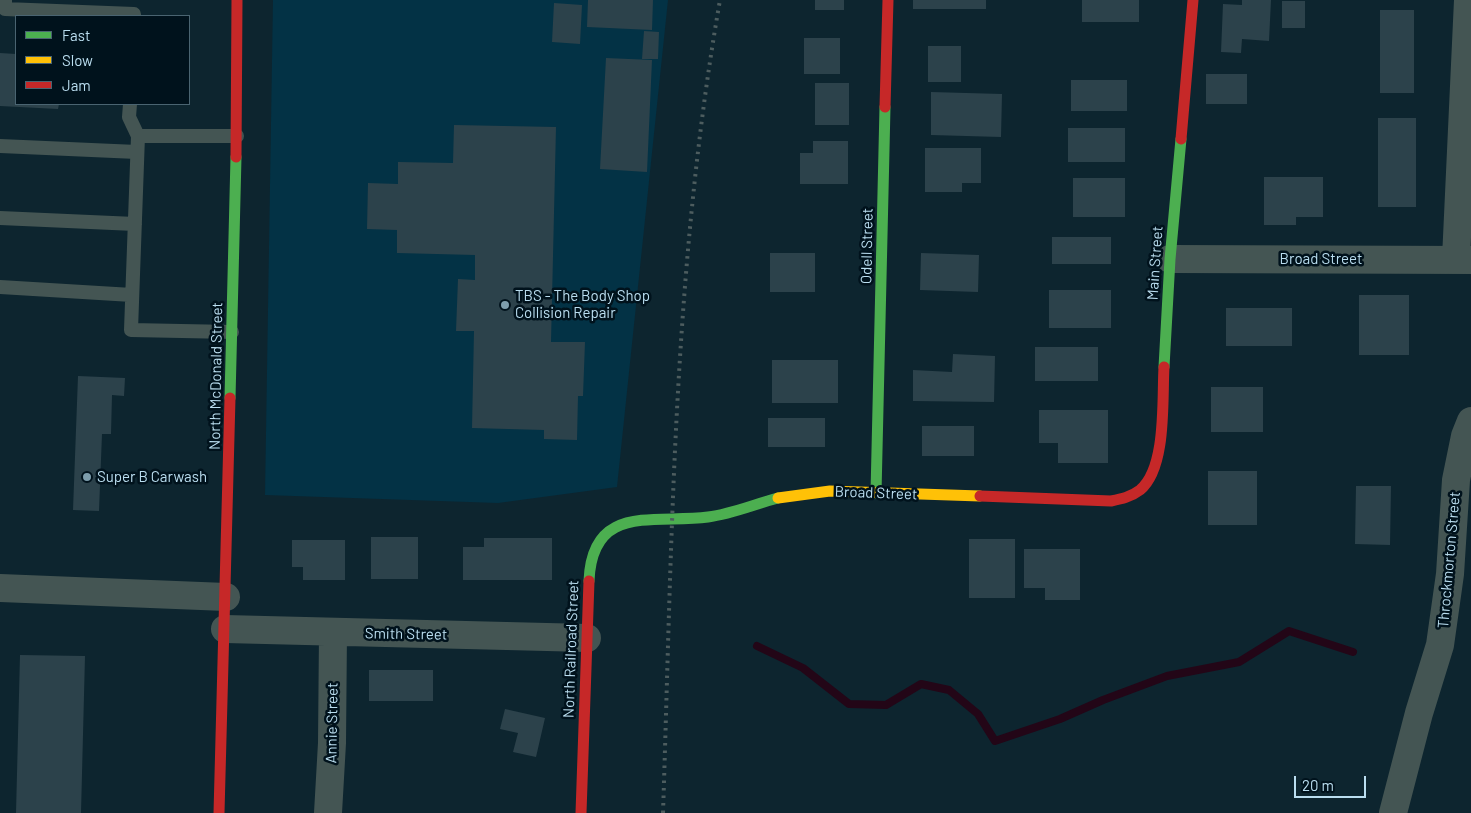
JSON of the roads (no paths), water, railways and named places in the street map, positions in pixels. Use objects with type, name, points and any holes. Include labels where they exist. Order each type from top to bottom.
[{"type":"street","name":"North McDonald Street","points":[[219,813],[237,136],[237,0]]},
{"type":"street","name":"Odell Street","points":[[876,493],[888,0]]},
{"type":"street","name":"Main Street","points":[[1110,501],[1128,498],[1146,486],[1155,468],[1160,445],[1170,259],[1193,0]]},
{"type":"street","points":[[1464,259],[1468,0]]},
{"type":"street","name":"Broad Street","points":[[1170,259],[1464,259]]},
{"type":"street","name":"Throckmorton Street","points":[[1393,813],[1419,714],[1440,645],[1450,574],[1456,480],[1465,436],[1471,421]]},
{"type":"street","name":"Broad Street","points":[[644,519],[708,517],[778,497],[803,493],[876,493],[1110,501]]},
{"type":"street","name":"North Railroad Street","points":[[581,813],[589,576],[594,550],[611,528],[625,521],[644,519]]},
{"type":"street","points":[[0,588],[226,597]]},
{"type":"street","name":"Smith Street","points":[[225,629],[587,638]]},
{"type":"street","name":"Annie Street","points":[[328,813],[332,743],[333,632]]},
{"type":"lane","points":[[3,6],[134,15],[134,0]]},
{"type":"lane","points":[[130,105],[129,118],[138,136],[131,330],[232,332]]},
{"type":"lane","points":[[138,136],[237,136]]},
{"type":"lane","points":[[0,146],[137,152]]},
{"type":"lane","points":[[0,218],[135,224]]},
{"type":"lane","points":[[0,287],[132,295]]},
{"type":"waterway","points":[[757,646],[803,668],[849,704],[886,705],[921,684],[949,690],[978,714],[995,741],[1060,719],[1103,700],[1167,676],[1239,662],[1289,631],[1353,652]]},
{"type":"railway","points":[[663,813],[677,405],[684,303],[704,101],[720,0]]},
{"type":"place","name":"TBS - The Body Shop Collision Repair","points":[[505,305]]},
{"type":"place","name":"Super B Carwash","points":[[87,477]]}]
